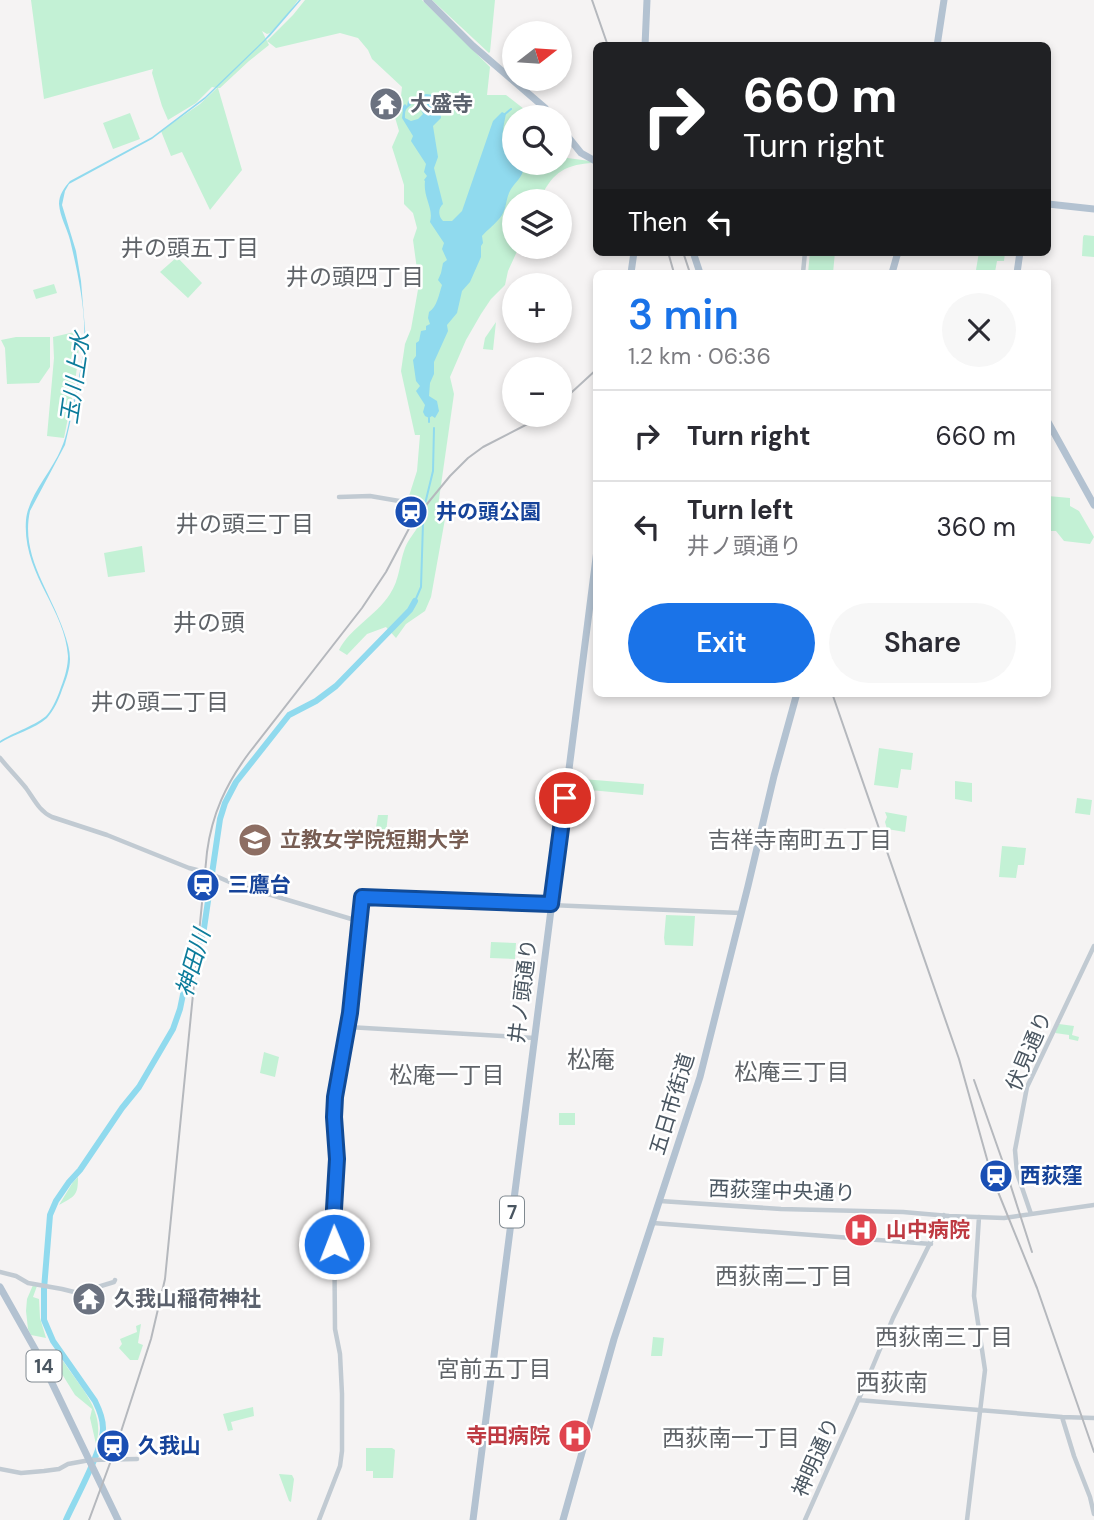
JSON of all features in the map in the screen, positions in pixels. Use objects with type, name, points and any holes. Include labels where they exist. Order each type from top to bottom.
[{"type":"main road","points":[[427,0],[473,46],[542,105]]},
{"type":"main road","points":[[645,42],[647,0]]},
{"type":"main road","points":[[938,42],[944,0]]},
{"type":"main road","points":[[572,141],[581,152],[593,160]]},
{"type":"main road","points":[[1051,204],[1094,209]]},
{"type":"main road","points":[[1051,427],[1094,505]]},
{"type":"main road","name":"井ノ頭通り","points":[[473,1520],[593,581]]},
{"type":"main road","name":"五日市街道","points":[[564,1520],[601,1380],[703,1066],[796,697]]},
{"type":"main road","name":"14","points":[[0,1287],[40,1357],[118,1520]]},
{"type":"street","points":[[339,497],[370,496],[405,502]]},
{"type":"street","points":[[0,758],[46,814],[189,869],[358,921],[360,919]]},
{"type":"street","points":[[319,1520],[340,1466],[342,1451],[340,1354],[336,1333],[334,1209],[337,1159],[334,1117],[348,1027],[362,897],[741,913]]},
{"type":"street","name":"伏見通り","points":[[1031,1214],[1017,1173],[1015,1150],[1027,1087],[1094,946]]},
{"type":"street","points":[[348,1027],[534,1038]]},
{"type":"street","name":"西荻窪中央通り","points":[[660,1201],[1004,1218],[1094,1205]]},
{"type":"street","name":"神明通り","points":[[804,1520],[893,1318],[944,1215]]},
{"type":"street","points":[[967,1520],[985,1370],[974,1296],[979,1217]]},
{"type":"street","points":[[652,1223],[931,1244]]},
{"type":"street","points":[[0,1272],[16,1276],[28,1283],[78,1293],[115,1280]]},
{"type":"street","points":[[859,1400],[1094,1418]]},
{"type":"street","points":[[1062,1417],[1070,1445],[1092,1497],[1094,1514]]},
{"type":"street","points":[[0,1469],[21,1473],[59,1469],[68,1464],[92,1461],[137,1459]]},
{"type":"green space","points":[[31,0],[298,0],[270,33],[262,31],[269,45],[218,88],[242,170],[210,210],[182,152],[171,156],[161,131],[200,104],[217,88],[212,87],[196,103],[168,120],[153,69],[44,99]]},
{"type":"green space","points":[[305,0],[422,0],[490,67],[487,95],[506,95],[519,105],[502,105],[502,175],[557,175],[545,189],[502,189],[502,259],[514,259],[508,273],[502,273],[502,288],[481,314],[450,377],[454,394],[438,506],[445,519],[431,597],[425,611],[406,624],[396,638],[386,627],[367,634],[347,655],[339,650],[390,594],[396,583],[405,548],[419,525],[416,511],[418,507],[412,503],[409,496],[417,471],[420,435],[415,435],[401,371],[419,284],[413,240],[417,228],[413,213],[404,204],[404,185],[392,147],[399,131],[394,114],[402,87],[372,59],[358,38],[340,33],[276,48],[267,41]]},
{"type":"green space","points":[[432,0],[495,0],[490,52],[489,53]]},
{"type":"green space","points":[[130,113],[140,139],[113,149],[103,123]]},
{"type":"green space","points":[[572,159],[591,163],[572,166]]},
{"type":"green space","points":[[1084,235],[1094,236],[1094,257],[1082,256]]},
{"type":"green space","points":[[810,256],[835,256],[833,270],[808,270]]},
{"type":"green space","points":[[978,256],[1005,256],[1004,261],[997,261],[995,270],[976,270]]},
{"type":"green space","points":[[177,257],[202,283],[188,298],[160,272]]},
{"type":"green space","points":[[54,284],[57,293],[36,299],[33,290]]},
{"type":"green space","points":[[496,322],[493,350],[483,349],[485,338]]},
{"type":"green space","points":[[79,331],[77,371],[64,438],[47,436],[54,358],[53,337]]},
{"type":"green space","points":[[50,337],[50,367],[39,383],[7,384],[5,348],[1,340]]},
{"type":"green space","points":[[1051,496],[1070,498],[1070,506],[1079,511],[1094,537],[1090,544],[1064,541],[1056,531],[1051,531]]},
{"type":"green space","points":[[142,546],[145,572],[108,577],[104,553]]},
{"type":"green space","points":[[879,748],[913,753],[911,770],[901,769],[898,788],[874,785]]},
{"type":"green space","points":[[570,778],[644,784],[643,795],[569,788]]},
{"type":"green space","points":[[955,781],[972,783],[972,802],[955,799]]},
{"type":"green space","points":[[1077,798],[1092,800],[1090,815],[1075,813]]},
{"type":"green space","points":[[885,812],[907,816],[905,832],[887,829]]},
{"type":"green space","points":[[378,815],[388,815],[386,833],[375,833]]},
{"type":"green space","points":[[1002,846],[1026,848],[1024,865],[1018,865],[1016,878],[999,877]]},
{"type":"green space","points":[[666,915],[695,916],[693,946],[665,945]]},
{"type":"green space","points":[[491,942],[516,943],[515,959],[490,958]]},
{"type":"green space","points":[[1059,1024],[1074,1026],[1072,1035],[1079,1037],[1078,1041],[1069,1039],[1069,1035],[1055,1033]]},
{"type":"green space","points":[[264,1052],[279,1057],[275,1077],[260,1073]]},
{"type":"green space","points":[[559,1113],[575,1113],[575,1125],[559,1125]]},
{"type":"green space","points":[[78,1177],[74,1195],[59,1205],[73,1182]]},
{"type":"green space","points":[[33,1285],[37,1286],[33,1297],[39,1299],[40,1318],[46,1338],[31,1335],[28,1329],[27,1299]]},
{"type":"green space","points":[[141,1324],[138,1343],[143,1345],[138,1360],[130,1360],[119,1348],[122,1344],[120,1339],[137,1332],[136,1326]]},
{"type":"green space","points":[[653,1337],[664,1338],[662,1356],[651,1356]]},
{"type":"green space","points":[[63,1361],[84,1390],[94,1410],[98,1432],[96,1444],[90,1418],[92,1409],[75,1395],[62,1374]]},
{"type":"green space","points":[[253,1407],[254,1416],[231,1422],[233,1430],[228,1431],[223,1414]]},
{"type":"green space","points":[[366,1448],[395,1450],[393,1478],[373,1478],[373,1471],[366,1471]]},
{"type":"green space","points":[[279,1474],[292,1475],[294,1479],[291,1502],[289,1501]]},
{"type":"water","points":[[301,0],[270,36],[205,99],[152,139],[69,184],[62,205],[76,251],[84,315],[70,240],[60,209],[61,195],[70,181],[152,137],[205,97]]},
{"type":"water","points":[[426,94],[433,95],[440,105],[441,118],[433,126],[438,157],[434,168],[443,204],[439,212],[443,221],[452,221],[462,211],[493,121],[502,112],[502,175],[521,175],[511,189],[502,189],[502,215],[482,236],[481,257],[470,282],[462,291],[457,313],[447,325],[448,331],[434,362],[434,374],[430,383],[429,396],[437,401],[439,411],[435,418],[425,416],[423,412],[425,405],[416,391],[420,386],[416,381],[413,360],[421,331],[426,330],[426,326],[430,324],[429,312],[437,300],[442,285],[438,280],[443,263],[447,260],[442,249],[444,243],[430,222],[431,212],[424,180],[427,176],[424,172],[426,164],[411,141],[413,136],[402,118],[401,108],[405,104],[407,106],[408,101]],"holes":[[[412,101],[419,106],[423,114],[411,121],[405,118],[406,110],[411,105],[409,102]]]},
{"type":"water","points":[[84,317],[86,341],[65,445],[30,511],[28,527],[33,559],[60,622],[30,557],[26,520],[31,502],[63,443],[78,379]]},
{"type":"water","points":[[60,622],[69,649],[70,663],[54,708],[47,718],[37,725],[0,743],[47,715],[58,694],[68,656]]},
{"type":"waterway","name":"神田川","points":[[415,601],[421,587],[423,523],[433,471],[434,428]]},
{"type":"waterway","name":"神田川","points":[[66,1520],[94,1461],[102,1437],[103,1424],[95,1401],[53,1341],[44,1320],[50,1215],[69,1182],[139,1087],[173,1029],[187,975],[203,935],[220,819],[236,782],[289,715],[316,701],[336,686],[410,610],[415,601]]},
{"type":"railway","points":[[592,0],[607,42]]},
{"type":"railway","points":[[669,256],[673,270]]},
{"type":"railway","points":[[684,256],[689,270]]},
{"type":"railway","points":[[572,392],[593,373]]},
{"type":"railway","points":[[89,1520],[151,1339],[165,1279],[207,852],[212,825],[221,800],[249,753],[362,608],[386,572],[413,521],[468,458],[522,427]]},
{"type":"railway","points":[[833,697],[959,1059],[992,1177],[1037,1288],[1094,1452]]},
{"type":"railway","points":[[974,1080],[1032,1252]]},
{"type":"place","name":"大盛寺","points":[[386,104]]},
{"type":"place","name":"井の頭公園","points":[[411,512]]},
{"type":"place","name":"立教女学院短期大学","points":[[255,840]]},
{"type":"place","name":"三鷹台","points":[[203,885]]},
{"type":"place","name":"西荻窪","points":[[996,1176]]},
{"type":"place","name":"山中病院","points":[[861,1230]]},
{"type":"place","name":"久我山稲荷神社","points":[[89,1299]]},
{"type":"place","name":"寺田病院","points":[[575,1436]]},
{"type":"place","name":"久我山","points":[[113,1446]]},
{"type":"district","name":"井の頭五丁目","points":[[190,248]]},
{"type":"district","name":"井の頭四丁目","points":[[355,277]]},
{"type":"district","name":"井の頭三丁目","points":[[245,524]]},
{"type":"district","name":"井の頭","points":[[209,622]]},
{"type":"district","name":"井の頭二丁目","points":[[160,702]]},
{"type":"district","name":"吉祥寺南町五丁目","points":[[800,840]]},
{"type":"district","name":"松庵","points":[[591,1059]]},
{"type":"district","name":"松庵三丁目","points":[[792,1072]]},
{"type":"district","name":"松庵一丁目","points":[[447,1075]]},
{"type":"district","name":"西荻南二丁目","points":[[784,1276]]},
{"type":"district","name":"西荻南三丁目","points":[[944,1337]]},
{"type":"district","name":"宮前五丁目","points":[[494,1369]]},
{"type":"district","name":"西荻南","points":[[892,1382]]},
{"type":"district","name":"西荻南一丁目","points":[[731,1438]]},
{"type":"route","points":[[334,1244],[337,1159],[335,1097],[350,1013],[362,897],[551,904],[565,798]]},
{"type":"water label","name":"玉川上水","points":[[75,378]]}]
